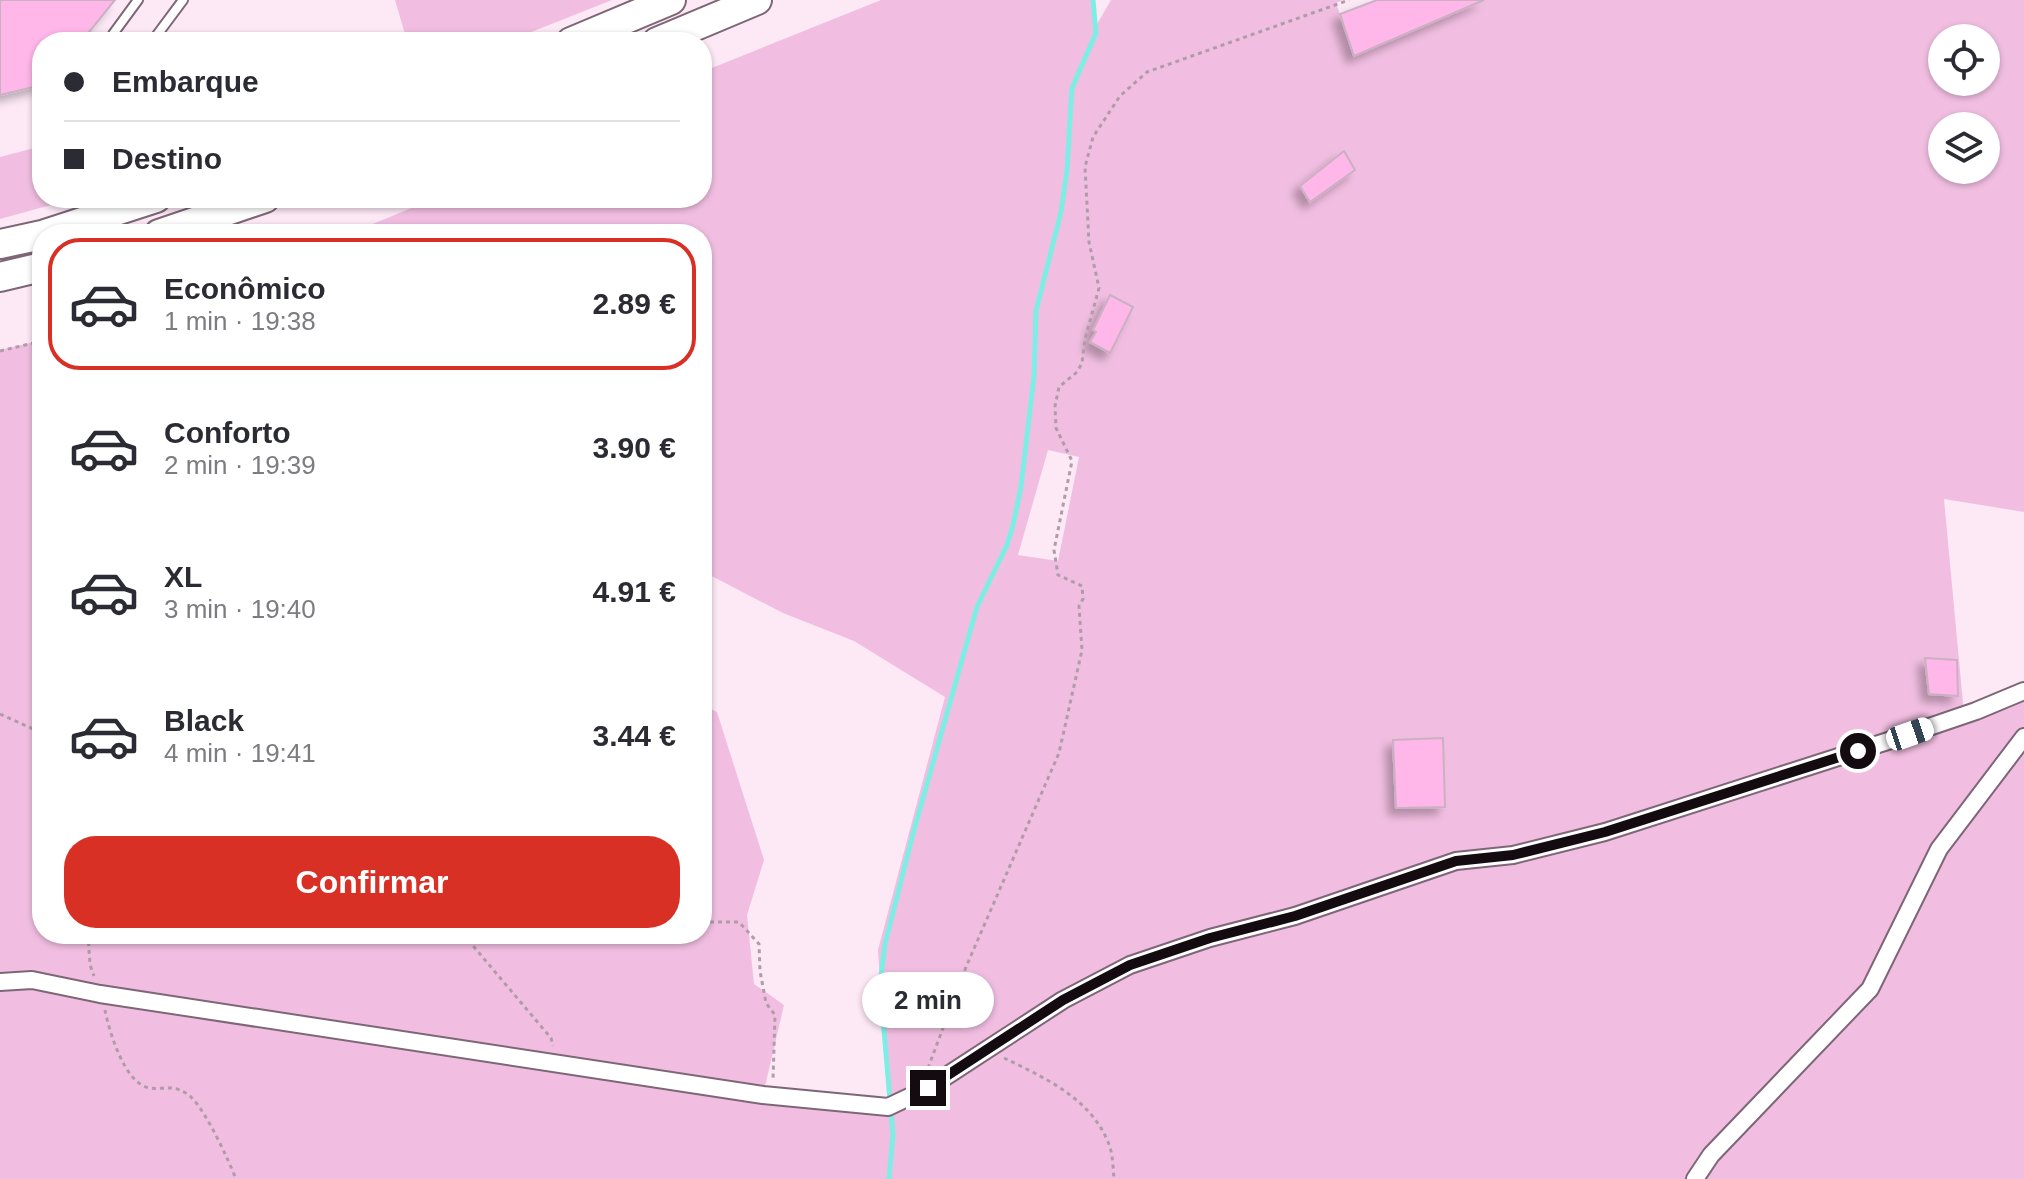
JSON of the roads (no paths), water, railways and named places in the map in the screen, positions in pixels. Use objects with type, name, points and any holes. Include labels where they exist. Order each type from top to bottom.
[{"type":"highway","points":[[595,32],[671,0]]},
{"type":"highway","points":[[681,32],[757,0]]},
{"type":"highway","points":[[75,224],[125,208]]},
{"type":"highway","points":[[188,224],[236,208]]},
{"type":"highway","points":[[0,244],[32,237]]},
{"type":"highway","points":[[0,277],[32,269]]},
{"type":"street","points":[[0,982],[32,980],[100,994],[559,1065],[773,1096],[888,1107],[913,1096],[1063,1000],[1130,965],[1210,938],[1295,916],[1456,861],[1513,855],[1605,832],[1888,741],[2024,691]]},
{"type":"street","points":[[1695,1179],[1711,1155],[1870,989],[1939,849],[2024,737]]},
{"type":"lane","points":[[114,32],[138,0]]},
{"type":"lane","points":[[159,32],[183,0]]},
{"type":"waterway","points":[[889,1179],[893,1135],[880,984],[885,944],[977,607],[1007,545],[1013,525],[1021,487],[1034,376],[1036,311],[1061,212],[1072,88],[1096,33],[1093,0]]}]
